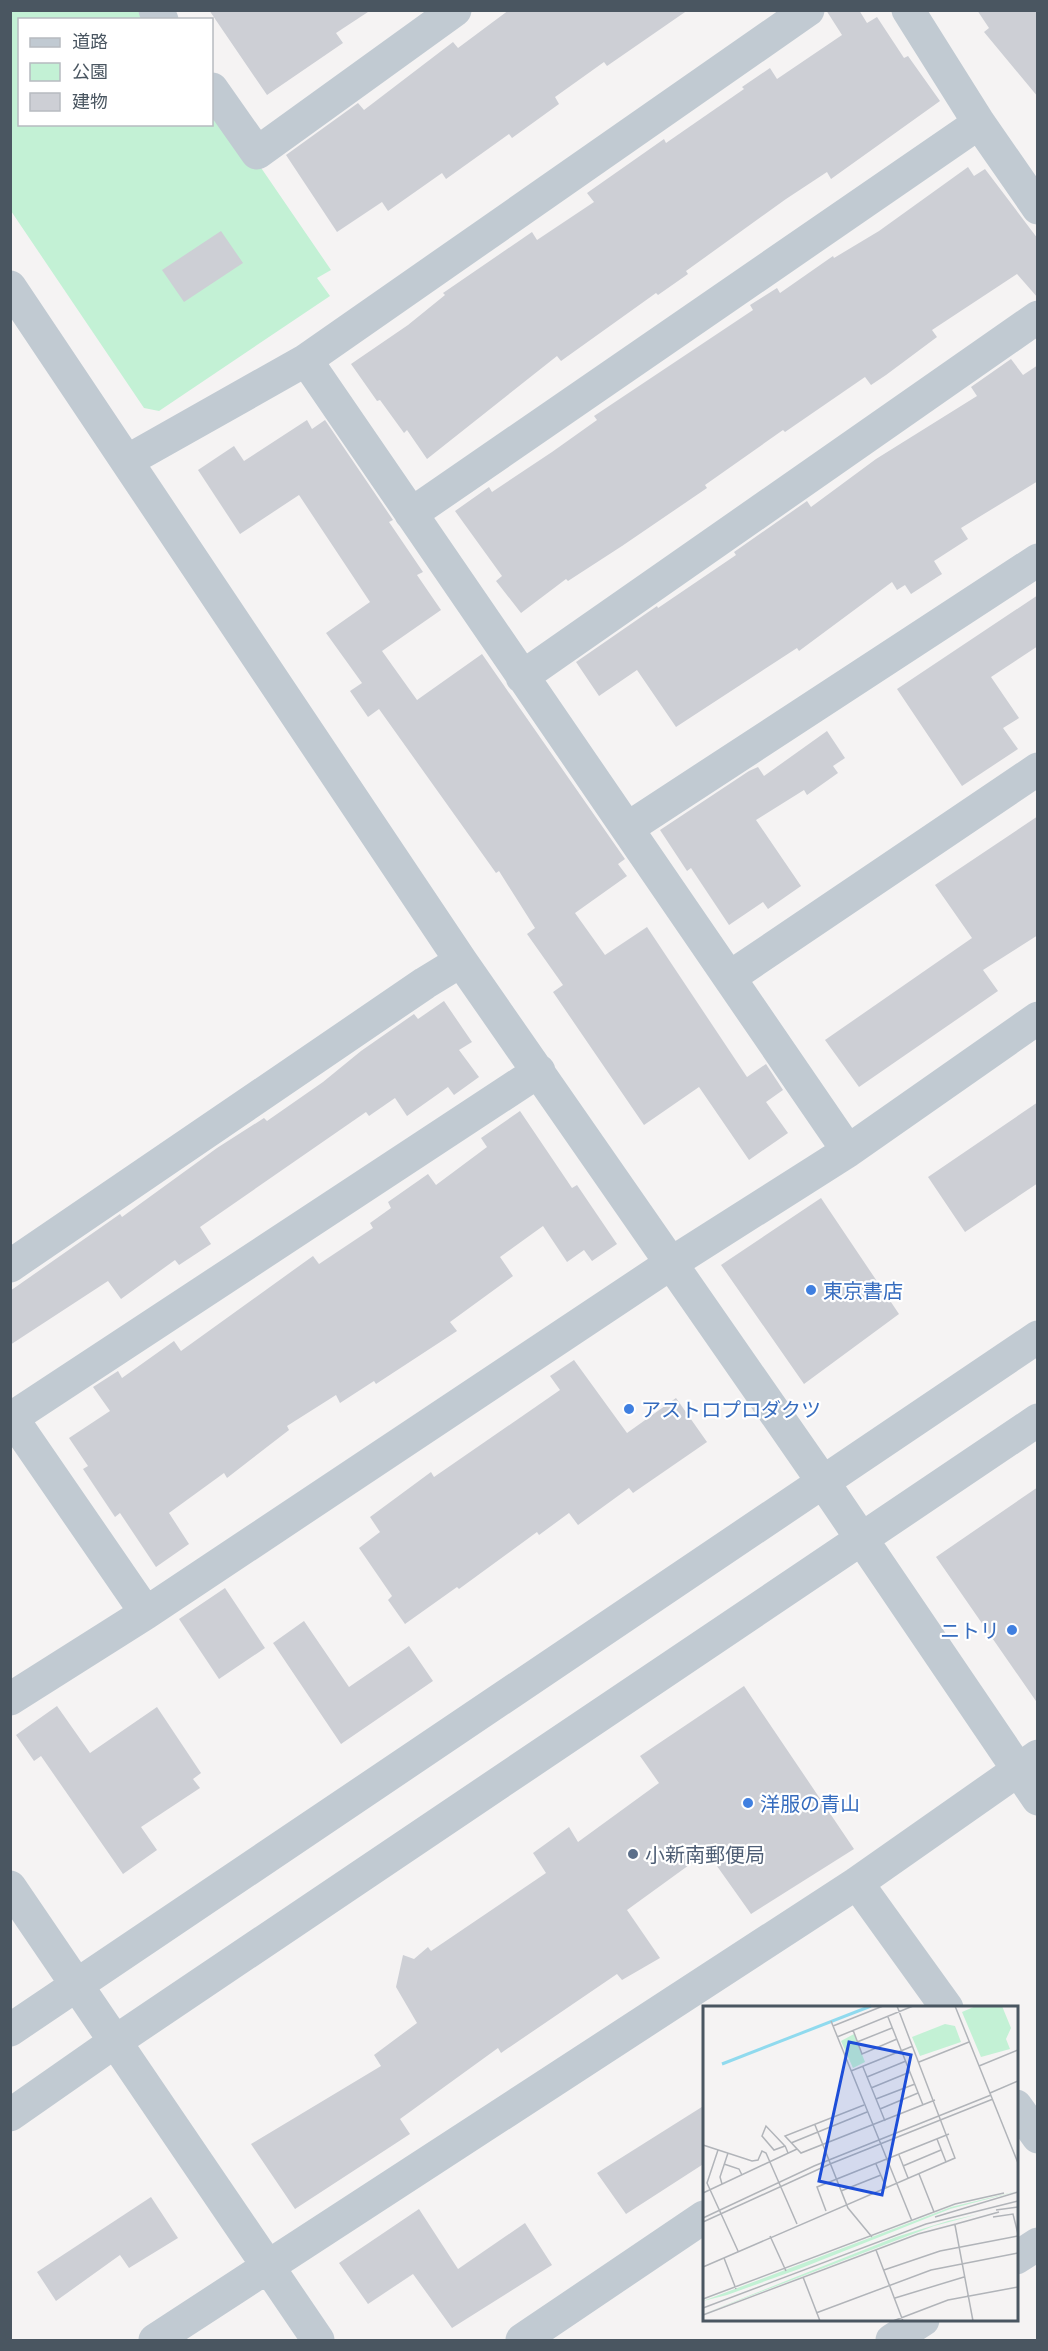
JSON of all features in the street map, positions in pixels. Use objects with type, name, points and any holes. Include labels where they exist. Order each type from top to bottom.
[{"type":"street","points":[[213,90],[257,153],[455,10]]},
{"type":"street","points":[[127,461],[306,360],[808,10]]},
{"type":"street","points":[[908,10],[979,123],[1038,208]]},
{"type":"street","points":[[411,514],[979,123]]},
{"type":"street","points":[[10,287],[461,961],[670,1264],[861,1538],[1028,1762],[1038,1799]]},
{"type":"street","points":[[522,678],[1038,316]]},
{"type":"street","points":[[306,360],[848,1151]]},
{"type":"street","points":[[628,828],[1038,560]]},
{"type":"street","points":[[730,977],[1038,769]]},
{"type":"street","points":[[10,1266],[425,983],[461,961]]},
{"type":"street","points":[[10,1700],[146,1613],[670,1264],[848,1151],[1038,1018]]},
{"type":"street","points":[[146,1613],[11,1418],[539,1071]]},
{"type":"street","points":[[10,2030],[1038,1337]]},
{"type":"street","points":[[10,2115],[116,2041],[1038,1420]]},
{"type":"street","points":[[155,2340],[856,1883],[1028,1762]]},
{"type":"street","points":[[856,1883],[946,2006]]},
{"type":"street","points":[[10,1887],[318,2340]]},
{"type":"street","points":[[1018,2107],[1038,2137]]},
{"type":"street","points":[[522,2340],[703,2218]]},
{"type":"street","points":[[1018,2257],[1038,2244]]},
{"type":"street","points":[[892,2340],[920,2321]]},
{"type":"green space","points":[[10,11],[153,11],[158,18],[18,18],[18,126],[213,126],[213,97],[331,270],[317,278],[330,296],[159,411],[144,408],[11,211]]},
{"type":"building","points":[[209,10],[371,10],[336,33],[343,43],[267,95]]},
{"type":"building","points":[[509,10],[688,10],[607,66],[604,62],[555,97],[559,104],[512,138],[509,134],[446,179],[442,173],[388,211],[382,202],[337,232],[286,155],[358,103],[364,110],[453,42],[458,48]]},
{"type":"building","points":[[826,10],[859,10],[867,23],[877,17],[904,58],[908,56],[940,101],[831,179],[827,172],[786,199],[686,271],[688,274],[658,295],[656,293],[561,361],[557,356],[427,459],[407,430],[404,433],[380,400],[377,401],[351,364],[408,325],[445,295],[443,293],[532,232],[537,240],[594,202],[587,193],[664,139],[666,143],[744,89],[742,87],[770,68],[777,79],[842,35]]},
{"type":"building","points":[[977,10],[1038,10],[1038,97],[984,32],[989,28]]},
{"type":"building","points":[[968,167],[974,176],[985,169],[1038,239],[1038,298],[1017,274],[932,330],[937,337],[886,375],[871,385],[865,377],[785,432],[783,430],[705,485],[707,488],[568,581],[566,579],[521,613],[496,581],[502,576],[455,511],[489,487],[492,492],[552,452],[597,420],[594,416],[753,310],[750,305],[777,288],[780,293],[833,256],[834,258],[879,231]]},
{"type":"building","points":[[221,231],[243,263],[184,302],[162,270]]},
{"type":"building","points":[[1011,359],[1023,375],[1038,365],[1038,481],[961,528],[968,539],[934,561],[942,574],[911,594],[905,585],[897,590],[892,582],[799,651],[797,648],[676,727],[637,670],[599,696],[576,662],[736,555],[734,552],[807,501],[811,507],[876,459],[977,396],[971,387]]},
{"type":"building","points":[[307,420],[312,429],[325,420],[393,520],[389,522],[423,572],[417,575],[441,610],[382,651],[417,700],[482,654],[625,859],[618,864],[627,876],[575,913],[605,955],[647,927],[747,1077],[766,1064],[783,1090],[766,1102],[788,1133],[749,1160],[699,1087],[644,1125],[553,992],[563,985],[527,934],[535,928],[499,871],[496,873],[379,709],[368,717],[350,691],[362,683],[326,633],[370,602],[299,495],[240,534],[198,470],[234,446],[244,461]]},
{"type":"building","points":[[1038,595],[1038,646],[991,677],[1019,718],[1003,728],[1018,749],[962,786],[897,689]]},
{"type":"building","points":[[827,731],[845,758],[833,766],[838,773],[807,795],[804,790],[756,820],[801,886],[768,909],[763,902],[729,925],[691,868],[687,871],[660,830],[749,771],[758,767],[764,776]]},
{"type":"building","points":[[1038,816],[1038,935],[983,970],[998,991],[859,1087],[825,1040],[972,938],[935,885]]},
{"type":"building","points":[[444,1001],[472,1042],[459,1050],[479,1077],[454,1095],[448,1087],[407,1116],[395,1098],[369,1116],[366,1112],[200,1227],[211,1244],[179,1265],[175,1260],[121,1299],[108,1281],[10,1345],[10,1291],[120,1214],[122,1217],[217,1148],[264,1118],[267,1121],[414,1014],[418,1019]]},
{"type":"building","points":[[1038,1102],[1038,1183],[965,1232],[928,1177]]},
{"type":"building","points":[[520,1111],[572,1188],[577,1185],[617,1244],[592,1261],[584,1250],[567,1262],[543,1226],[500,1257],[513,1276],[450,1322],[457,1331],[376,1384],[374,1381],[340,1403],[336,1395],[287,1426],[289,1430],[227,1478],[224,1473],[169,1513],[189,1544],[156,1567],[120,1513],[115,1517],[83,1469],[88,1466],[69,1438],[110,1411],[93,1387],[118,1371],[122,1378],[174,1341],[181,1351],[313,1256],[319,1264],[373,1228],[370,1223],[391,1208],[388,1202],[428,1174],[436,1185],[487,1147],[481,1138]]},
{"type":"building","name":"東京書店","points":[[821,1198],[899,1314],[804,1384],[721,1265]]},
{"type":"building","points":[[574,1360],[627,1433],[676,1398],[707,1442],[633,1493],[629,1488],[578,1525],[569,1513],[539,1535],[537,1532],[459,1589],[457,1587],[405,1624],[388,1600],[392,1596],[359,1548],[380,1532],[370,1517],[431,1472],[434,1477],[560,1390],[550,1376]]},
{"type":"building","name":"ニトリ","points":[[1038,1487],[1038,1704],[936,1557]]},
{"type":"building","points":[[225,1588],[265,1648],[219,1679],[179,1619]]},
{"type":"building","points":[[304,1621],[349,1687],[409,1646],[433,1681],[341,1744],[273,1643]]},
{"type":"building","points":[[744,1686],[854,1849],[751,1914],[707,1852],[627,1910],[660,1958],[622,1980],[617,1974],[501,2053],[498,2048],[400,2119],[410,2134],[295,2209],[251,2144],[381,2066],[374,2055],[417,2023],[396,1987],[403,1955],[414,1959],[428,1947],[431,1951],[546,1873],[533,1853],[569,1827],[578,1842],[659,1783],[640,1756]]},
{"type":"building","points":[[57,1706],[90,1753],[157,1707],[201,1773],[193,1779],[200,1788],[141,1827],[157,1850],[123,1874],[41,1756],[34,1761],[16,1735]]},
{"type":"building","points":[[703,2106],[703,2164],[626,2214],[597,2173]]},
{"type":"building","points":[[151,2197],[178,2238],[129,2268],[120,2255],[56,2301],[37,2272]]},
{"type":"building","points":[[419,2209],[458,2269],[525,2223],[552,2265],[452,2328],[413,2274],[368,2304],[339,2263]]},
{"type":"place","name":"東京書店","points":[[811,1290]]},
{"type":"place","name":"アストロプロダクツ","points":[[629,1409]]},
{"type":"place","name":"ニトリ","points":[[1012,1630]]},
{"type":"place","name":"洋服の青山","points":[[748,1803]]},
{"type":"place","name":"小新南郵便局","points":[[633,1854]]}]
